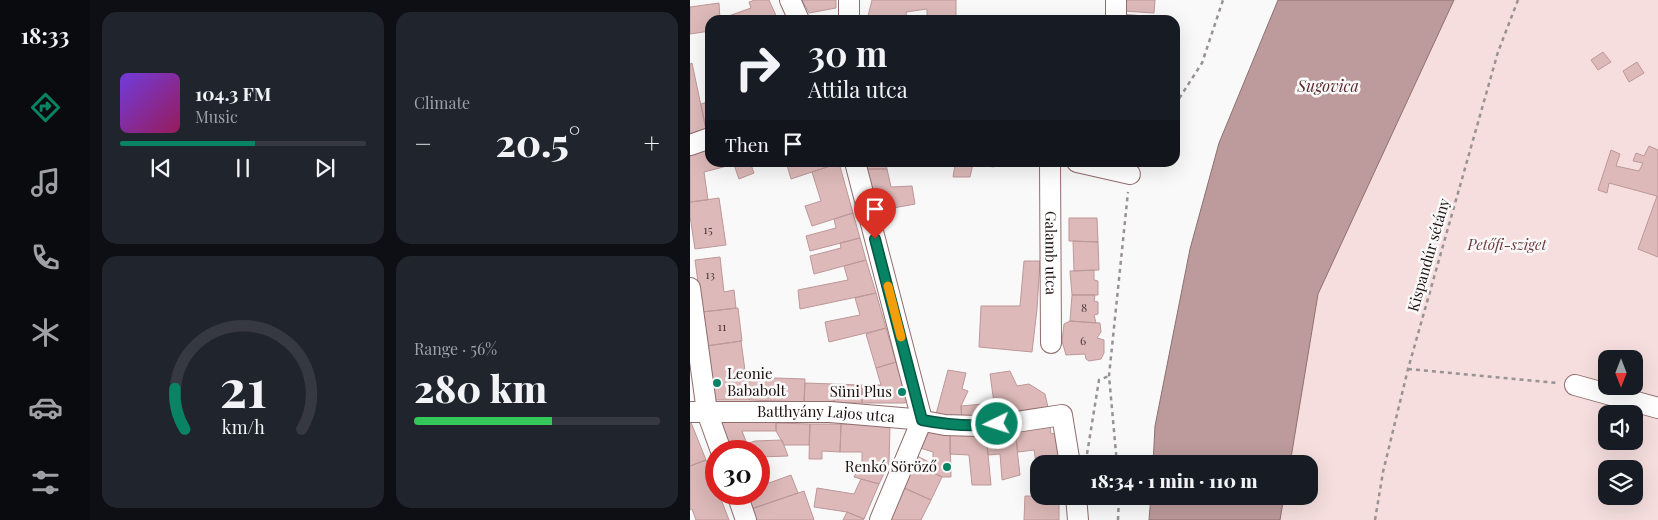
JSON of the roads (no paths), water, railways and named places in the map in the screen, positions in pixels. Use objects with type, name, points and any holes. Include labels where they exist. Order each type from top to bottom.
[{"type":"street","points":[[790,0],[797,15]]},
{"type":"street","points":[[849,0],[849,15]]},
{"type":"street","points":[[1116,0],[1116,15]]},
{"type":"street","points":[[690,145],[705,140]]},
{"type":"street","points":[[856,167],[922,420],[880,520]]},
{"type":"street","name":"Galamb utca","points":[[1050,167],[1050,343]]},
{"type":"street","points":[[1099,167],[1130,174]]},
{"type":"street","points":[[690,288],[699,412],[716,440]]},
{"type":"street","points":[[1575,385],[1658,408]]},
{"type":"street","name":"Batthyány Lajos utca","points":[[699,412],[830,412],[922,420],[944,425],[978,426],[1062,415],[1077,455]]},
{"type":"street","points":[[741,505],[746,520]]},
{"type":"street","points":[[1077,505],[1078,520]]},
{"type":"water","name":"Sugovica","points":[[1278,0],[1454,0],[1318,294],[1291,455],[1153,455],[1155,426],[1190,249],[1219,143]]},
{"type":"water","points":[[1150,505],[1282,505],[1280,520],[1149,520]]},
{"type":"place","name":"Leonie Bababolt","points":[[717,383]]},
{"type":"place","name":"Süni Plus","points":[[902,392]]},
{"type":"place","name":"Renkó Söröző","points":[[947,467]]},
{"type":"park label","name":"Petőfi-sziget","points":[[1507,245]]}]
